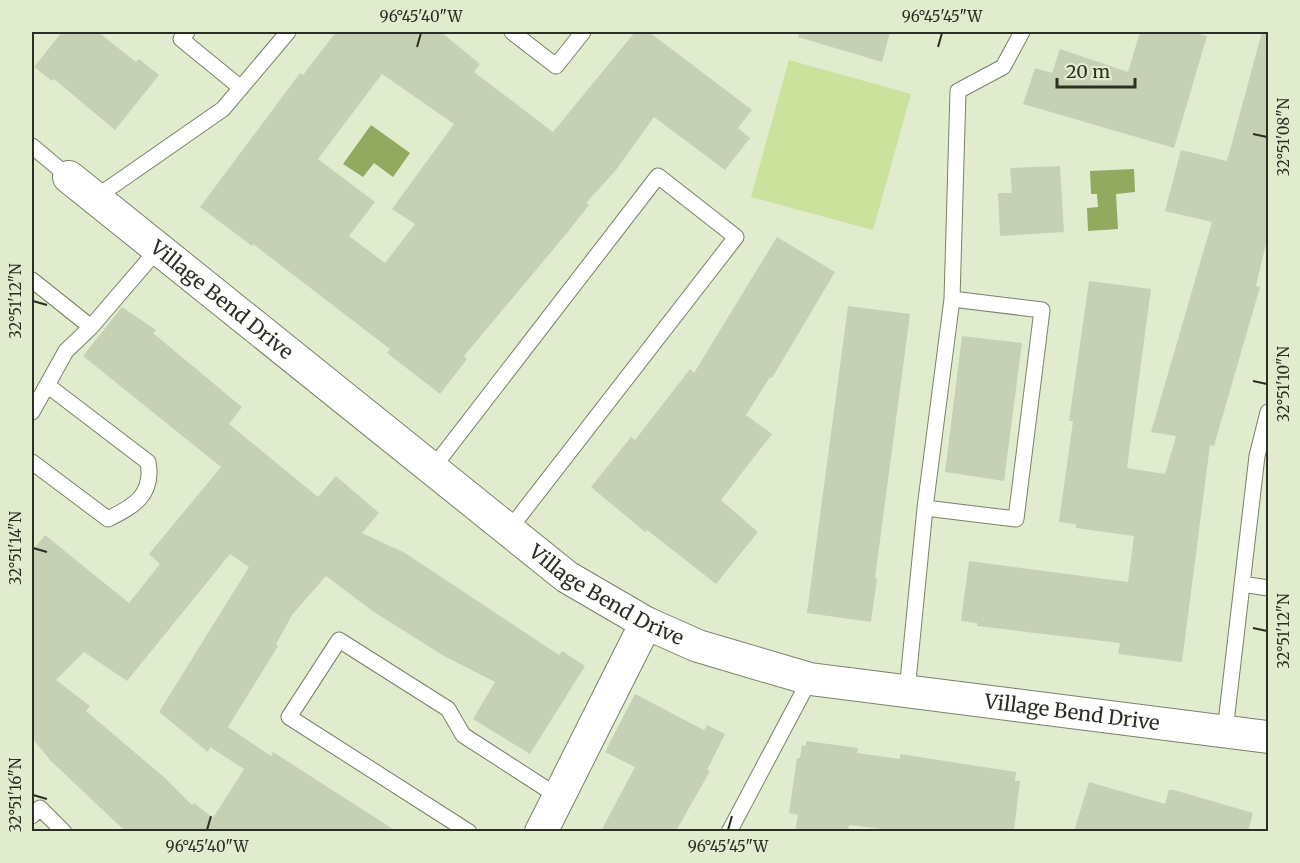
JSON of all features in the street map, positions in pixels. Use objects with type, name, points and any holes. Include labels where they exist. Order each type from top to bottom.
[{"type":"street","name":"Village Bend Drive","points":[[69,177],[567,578],[646,623],[698,646],[810,679],[1269,737]]},
{"type":"street","points":[[541,831],[646,623]]},
{"type":"lane","points":[[187,32],[182,39],[241,88]]},
{"type":"lane","points":[[95,198],[223,109],[288,32]]},
{"type":"lane","points":[[512,32],[556,66],[583,32]]},
{"type":"lane","points":[[907,691],[925,508],[952,299],[958,91],[1003,67],[1022,32]]},
{"type":"lane","points":[[32,146],[69,177]]},
{"type":"lane","points":[[432,469],[658,176],[736,237],[508,531]]},
{"type":"lane","points":[[32,412],[66,351],[91,327],[158,249]]},
{"type":"lane","points":[[32,280],[91,327]]},
{"type":"lane","points":[[925,508],[1017,519],[1042,310],[952,299]]},
{"type":"lane","points":[[32,462],[108,519],[137,504],[151,476],[148,462],[47,385]]},
{"type":"lane","points":[[1225,731],[1242,584],[1261,477],[1269,412]]},
{"type":"lane","points":[[1242,584],[1269,588]]},
{"type":"lane","points":[[469,831],[289,717],[339,640],[448,709],[463,735],[559,797]]},
{"type":"lane","points":[[729,831],[810,679]]},
{"type":"lane","points":[[32,816],[40,808],[64,831]]},
{"type":"shaded area","points":[[789,60],[911,94],[873,230],[751,197]]},
{"type":"shaded area","points":[[371,125],[410,153],[393,177],[374,163],[363,177],[343,164]]},
{"type":"shaded area","points":[[1134,169],[1135,192],[1116,194],[1118,229],[1088,231],[1087,208],[1098,207],[1097,194],[1091,194],[1090,171]]},
{"type":"building","points":[[62,32],[98,32],[136,62],[139,59],[159,75],[115,130],[54,79],[52,81],[34,67]]},
{"type":"building","points":[[336,32],[441,32],[480,64],[474,72],[553,132],[635,32],[649,32],[752,110],[738,128],[750,138],[725,170],[654,117],[616,170],[586,203],[589,205],[567,233],[464,356],[467,359],[440,394],[387,353],[390,349],[253,244],[252,246],[200,207],[300,73],[303,75]],"holes":[[[382,74],[454,124],[392,209],[415,224],[385,263],[349,236],[375,202],[318,159]]]},
{"type":"building","points":[[799,32],[890,32],[882,62],[798,37]]},
{"type":"building","points":[[1140,32],[1192,32],[1207,36],[1174,148],[1023,104],[1035,68],[1052,73],[1060,49],[1128,72]]},
{"type":"building","points":[[1262,32],[1269,33],[1269,231],[1256,286],[1260,287],[1214,446],[1210,445],[1182,662],[1118,654],[1120,643],[977,626],[977,623],[961,621],[969,561],[1128,582],[1134,536],[1076,528],[1076,524],[1059,522],[1073,421],[1069,421],[1089,281],[1151,289],[1127,468],[1165,474],[1176,436],[1151,432],[1212,222],[1165,211],[1181,150],[1227,161]]},
{"type":"building","points":[[1060,166],[1064,232],[1000,236],[998,193],[1012,193],[1010,168]]},
{"type":"building","points":[[777,237],[835,272],[772,378],[770,377],[746,415],[772,434],[721,500],[758,532],[716,584],[647,530],[645,532],[591,487],[631,437],[635,440],[690,369],[694,373]]},
{"type":"building","points":[[848,306],[910,314],[871,622],[807,613]]},
{"type":"building","points":[[122,307],[156,330],[153,333],[242,407],[229,424],[318,497],[336,476],[379,513],[362,533],[405,553],[559,655],[562,651],[585,666],[530,754],[473,719],[495,682],[444,656],[374,612],[326,576],[292,615],[276,644],[278,646],[228,727],[271,756],[273,752],[396,831],[125,831],[51,761],[32,738],[32,551],[45,535],[129,603],[160,564],[149,554],[221,467],[83,356]],"holes":[[[230,554],[249,567],[159,712],[208,752],[210,747],[244,769],[213,818],[194,803],[192,805],[165,778],[86,711],[90,706],[56,680],[84,652],[127,681]]]},
{"type":"building","points":[[962,336],[1022,343],[1004,481],[945,472]]},
{"type":"building","points":[[635,694],[704,730],[707,725],[725,734],[707,770],[710,771],[676,831],[601,831],[635,767],[605,752]]},
{"type":"building","points":[[806,741],[858,748],[857,753],[900,759],[900,754],[1016,772],[1015,781],[1020,781],[1014,831],[899,831],[849,825],[848,831],[795,831],[798,815],[789,813],[797,758],[800,758],[802,745],[806,746]]},
{"type":"building","points":[[1089,782],[1165,804],[1169,790],[1174,790],[1253,813],[1248,831],[1074,831]]}]
